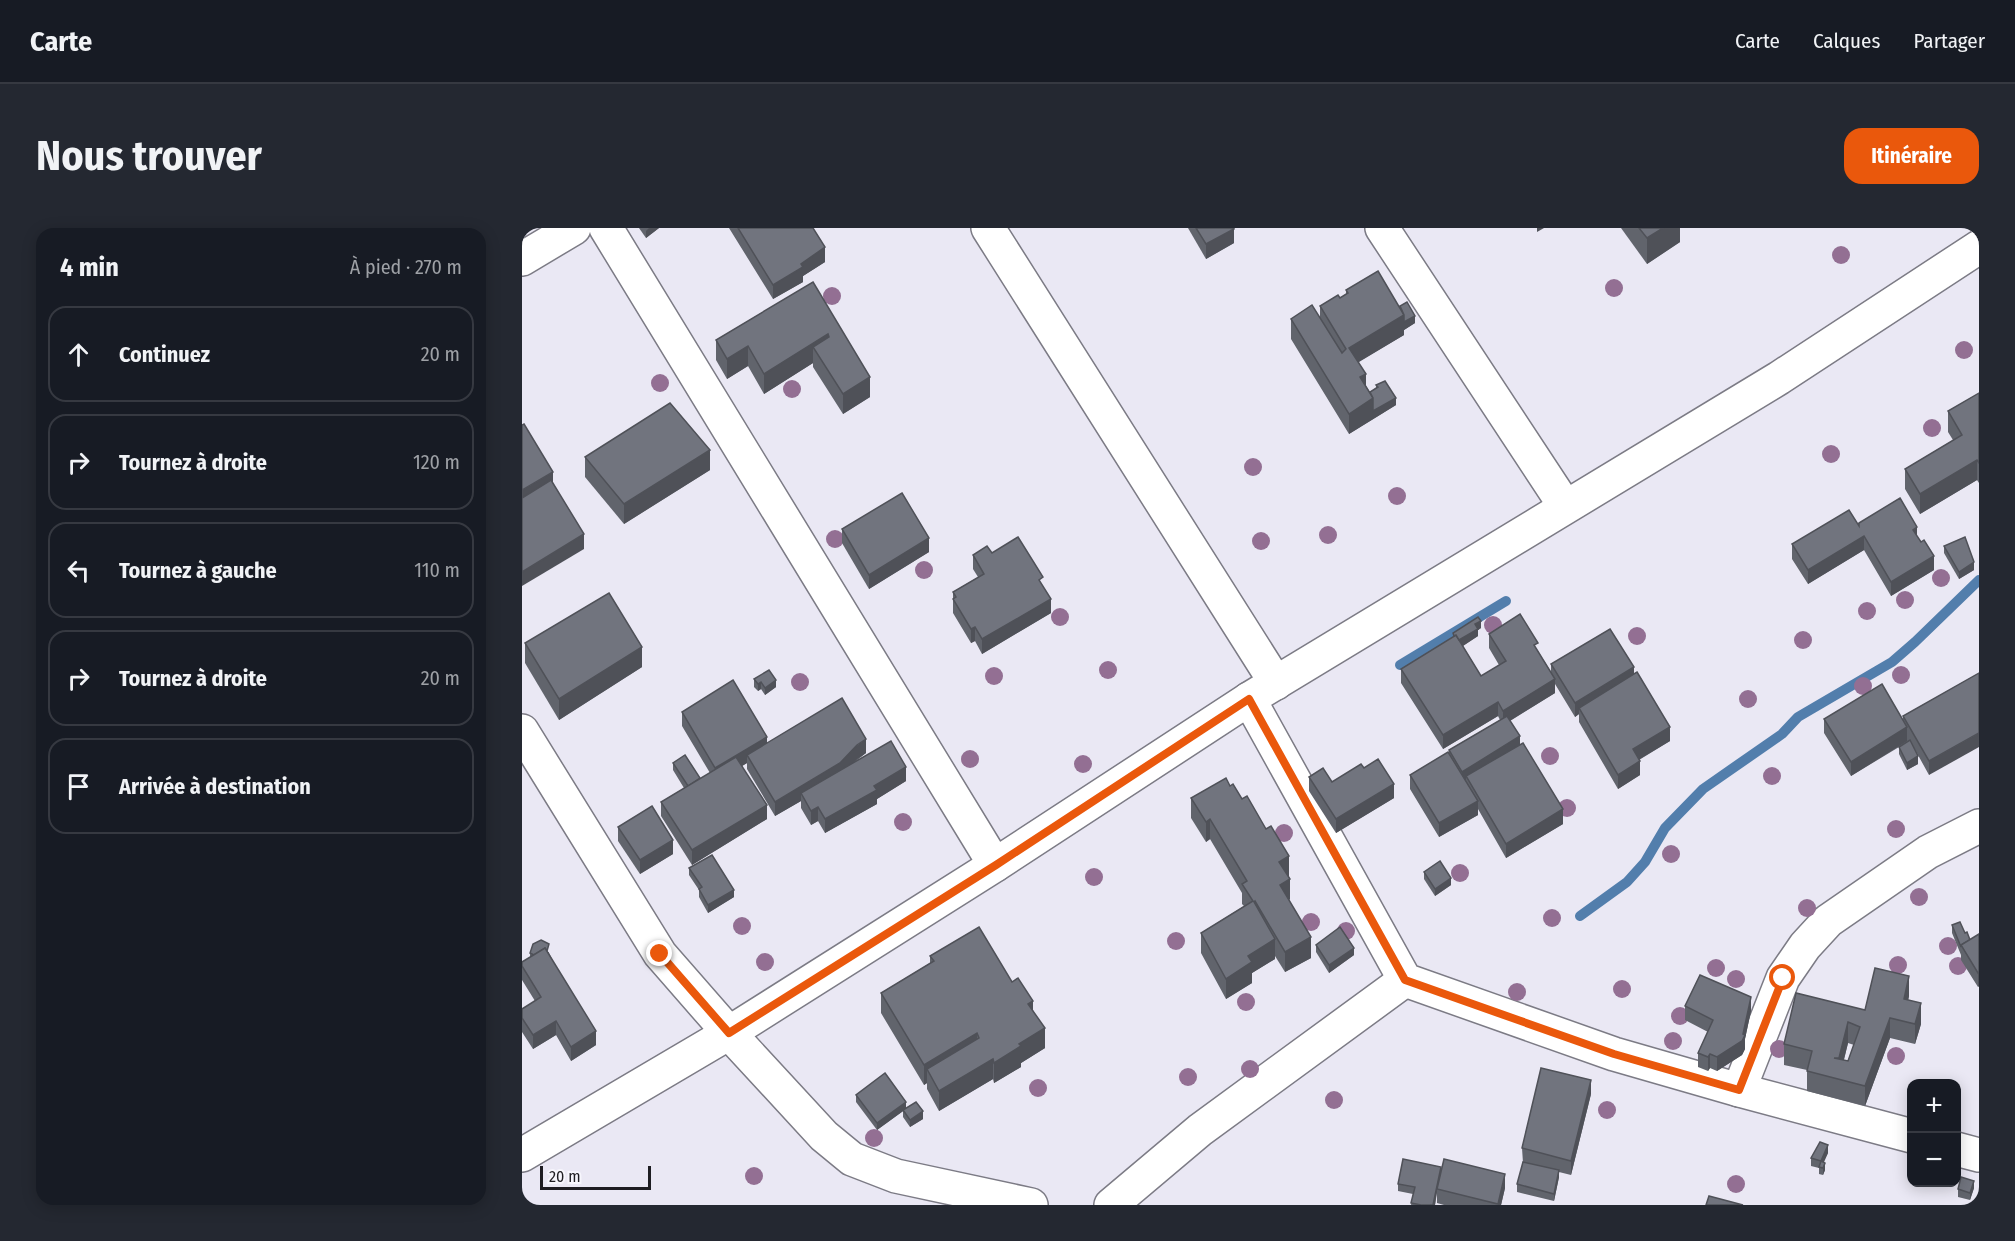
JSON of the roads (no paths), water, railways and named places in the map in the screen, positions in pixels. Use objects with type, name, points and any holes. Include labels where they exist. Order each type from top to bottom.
[{"type":"street","points":[[522,259],[574,228]]},
{"type":"street","points":[[606,228],[996,865]]},
{"type":"street","points":[[988,228],[1262,691],[1405,980],[1614,1054],[1907,1135]]},
{"type":"street","points":[[1382,228],[1565,506]]},
{"type":"street","points":[[522,1155],[729,1033],[996,865],[1262,691],[1779,378],[1979,248]]},
{"type":"street","points":[[522,731],[660,954],[824,1136],[852,1159],[896,1176],[1031,1205]]},
{"type":"street","points":[[1739,1090],[1783,978],[1805,946],[1828,921],[1928,852],[1979,826]]},
{"type":"street","points":[[1111,1205],[1200,1130],[1405,980]]},
{"type":"street","points":[[1961,1150],[1979,1155]]},
{"type":"waterway","points":[[1580,916],[1627,882],[1645,862],[1665,828],[1703,789],[1782,734],[1798,717],[1892,662],[1979,580]]},
{"type":"waterway","points":[[1400,665],[1506,601]]}]
